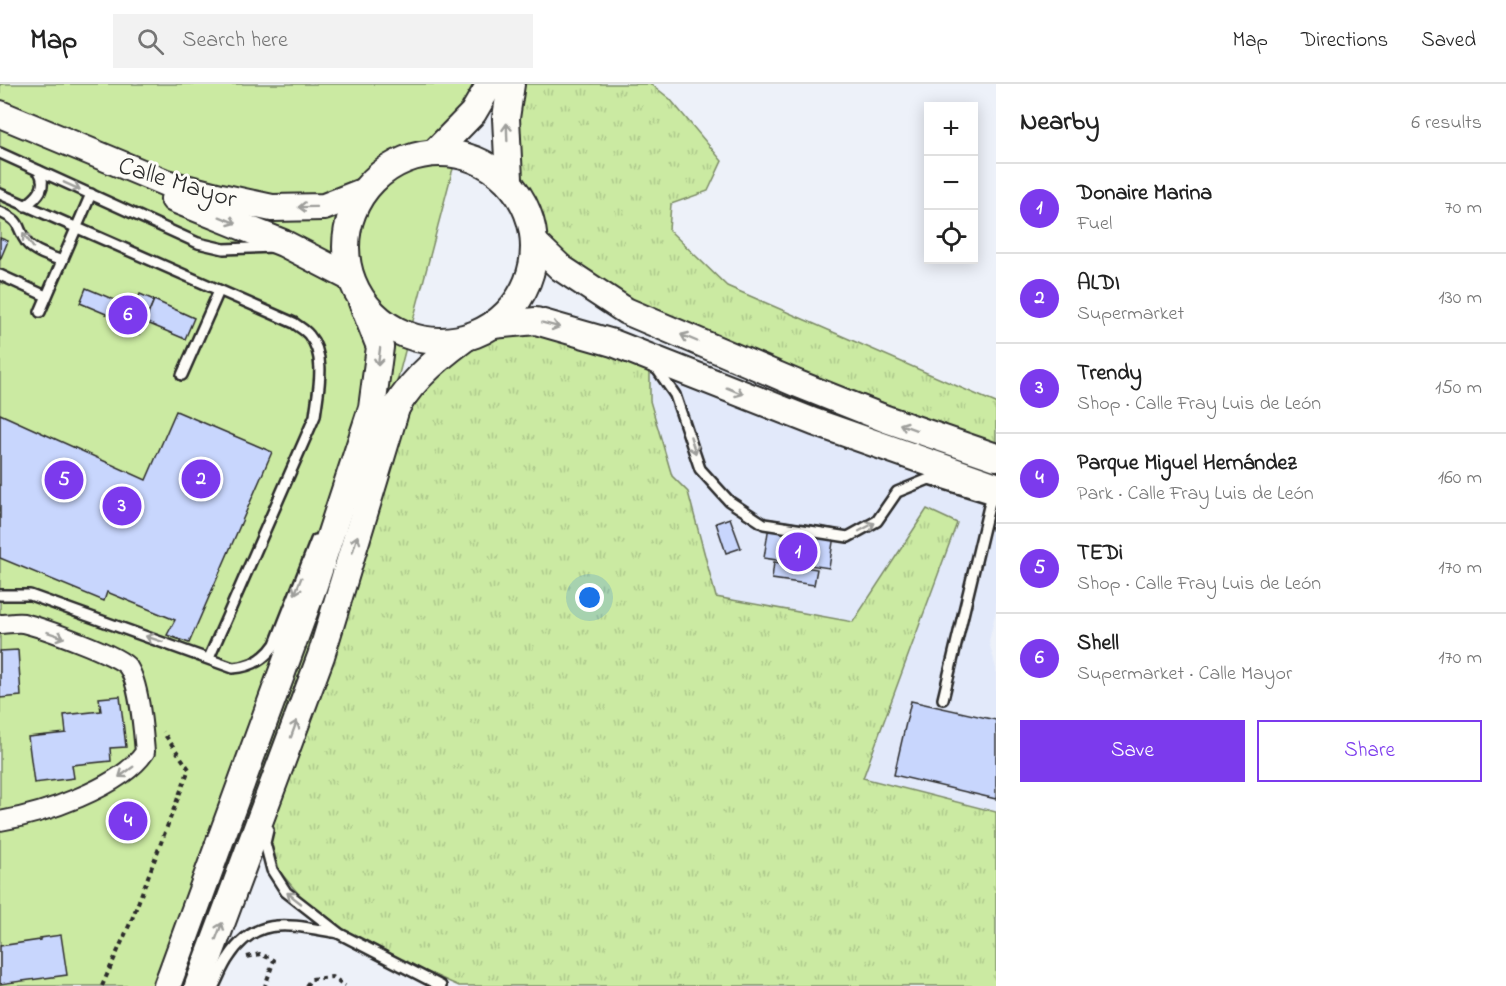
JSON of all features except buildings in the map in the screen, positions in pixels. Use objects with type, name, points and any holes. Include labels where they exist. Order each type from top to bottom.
[{"type":"main road","points":[[434,153],[473,113],[490,84]]},
{"type":"main road","points":[[314,585],[397,405],[432,363],[464,339],[493,325],[517,304],[533,274],[537,245],[522,201],[509,179],[506,118],[511,84]]},
{"type":"main road","name":"Calle Mayor","points":[[0,114],[166,183],[272,208],[324,207],[362,192]]},
{"type":"main road","name":"Calle Mayor","points":[[0,125],[283,243],[347,276]]},
{"type":"main road","points":[[167,986],[314,585],[372,408],[380,347],[362,302],[347,276],[345,239],[353,208],[362,192],[386,169],[401,160],[434,153],[468,157],[509,179]]},
{"type":"main road","points":[[537,245],[561,268],[626,311],[808,388],[996,457]]},
{"type":"main road","points":[[362,302],[386,325],[412,338],[445,342],[464,339]]},
{"type":"main road","points":[[493,325],[536,321],[613,342],[994,495]]},
{"type":"main road","points":[[198,986],[321,656],[397,405]]},
{"type":"street","points":[[0,624],[21,623],[112,654],[127,664],[132,674],[141,713],[145,752],[138,763],[121,776],[81,796],[21,817],[0,821]]},
{"type":"lane","points":[[0,153],[198,243],[224,249],[274,247],[283,243]]},
{"type":"lane","points":[[25,206],[36,198],[42,189],[44,183],[39,171]]},
{"type":"lane","points":[[0,194],[294,323],[307,332],[313,340],[320,375],[315,416],[209,658]]},
{"type":"lane","points":[[39,312],[91,194]]},
{"type":"lane","points":[[0,212],[13,218],[19,224],[27,243],[32,247],[62,261]]},
{"type":"lane","points":[[0,275],[46,296]]},
{"type":"lane","points":[[182,375],[219,291]]},
{"type":"lane","points":[[648,356],[675,395],[700,469],[729,501],[764,524],[848,537],[877,521],[897,492],[929,479],[994,495],[943,699]]},
{"type":"lane","points":[[327,514],[352,448],[363,437]]},
{"type":"lane","points":[[0,595],[30,596],[233,668],[245,667],[254,664],[270,651],[318,536]]},
{"type":"lane","points":[[278,772],[265,843],[272,870],[286,892],[340,934],[441,986]]},
{"type":"lane","points":[[214,986],[229,956],[253,931],[288,924],[340,934]]},
{"type":"path","points":[[102,986],[132,919],[189,769],[162,730],[141,713]]},
{"type":"path","points":[[245,958],[260,954],[274,960],[265,986]]},
{"type":"path","points":[[306,986],[311,979],[333,977],[345,986]]},
{"type":"shaded area","points":[[650,351],[996,467],[996,610],[989,642],[996,668],[996,812],[863,778],[957,523],[927,509],[853,622],[716,597],[688,492],[672,476],[650,401]]},
{"type":"green space","points":[[0,84],[482,84],[452,172],[367,496],[181,986],[0,986]]},
{"type":"green space","points":[[514,84],[651,84],[670,99],[722,161],[708,191],[671,204],[669,230],[727,286],[996,403],[996,448],[933,428],[884,403],[650,323],[539,236],[516,167]]},
{"type":"green space","points":[[529,328],[650,351],[650,401],[672,476],[688,492],[716,597],[853,622],[927,509],[957,523],[863,778],[996,812],[996,986],[459,986],[342,934],[308,905],[280,872],[266,825],[396,412],[475,335]]},
{"type":"place","name":"Shell","points":[[128,315]]},
{"type":"place","name":"ALDI","points":[[201,479]]},
{"type":"place","name":"TEDi","points":[[64,480]]},
{"type":"place","name":"Trendy","points":[[122,506]]},
{"type":"place","name":"Donaire Marina","points":[[798,552]]},
{"type":"place","name":"Parque Miguel Hernández","points":[[128,821]]}]
